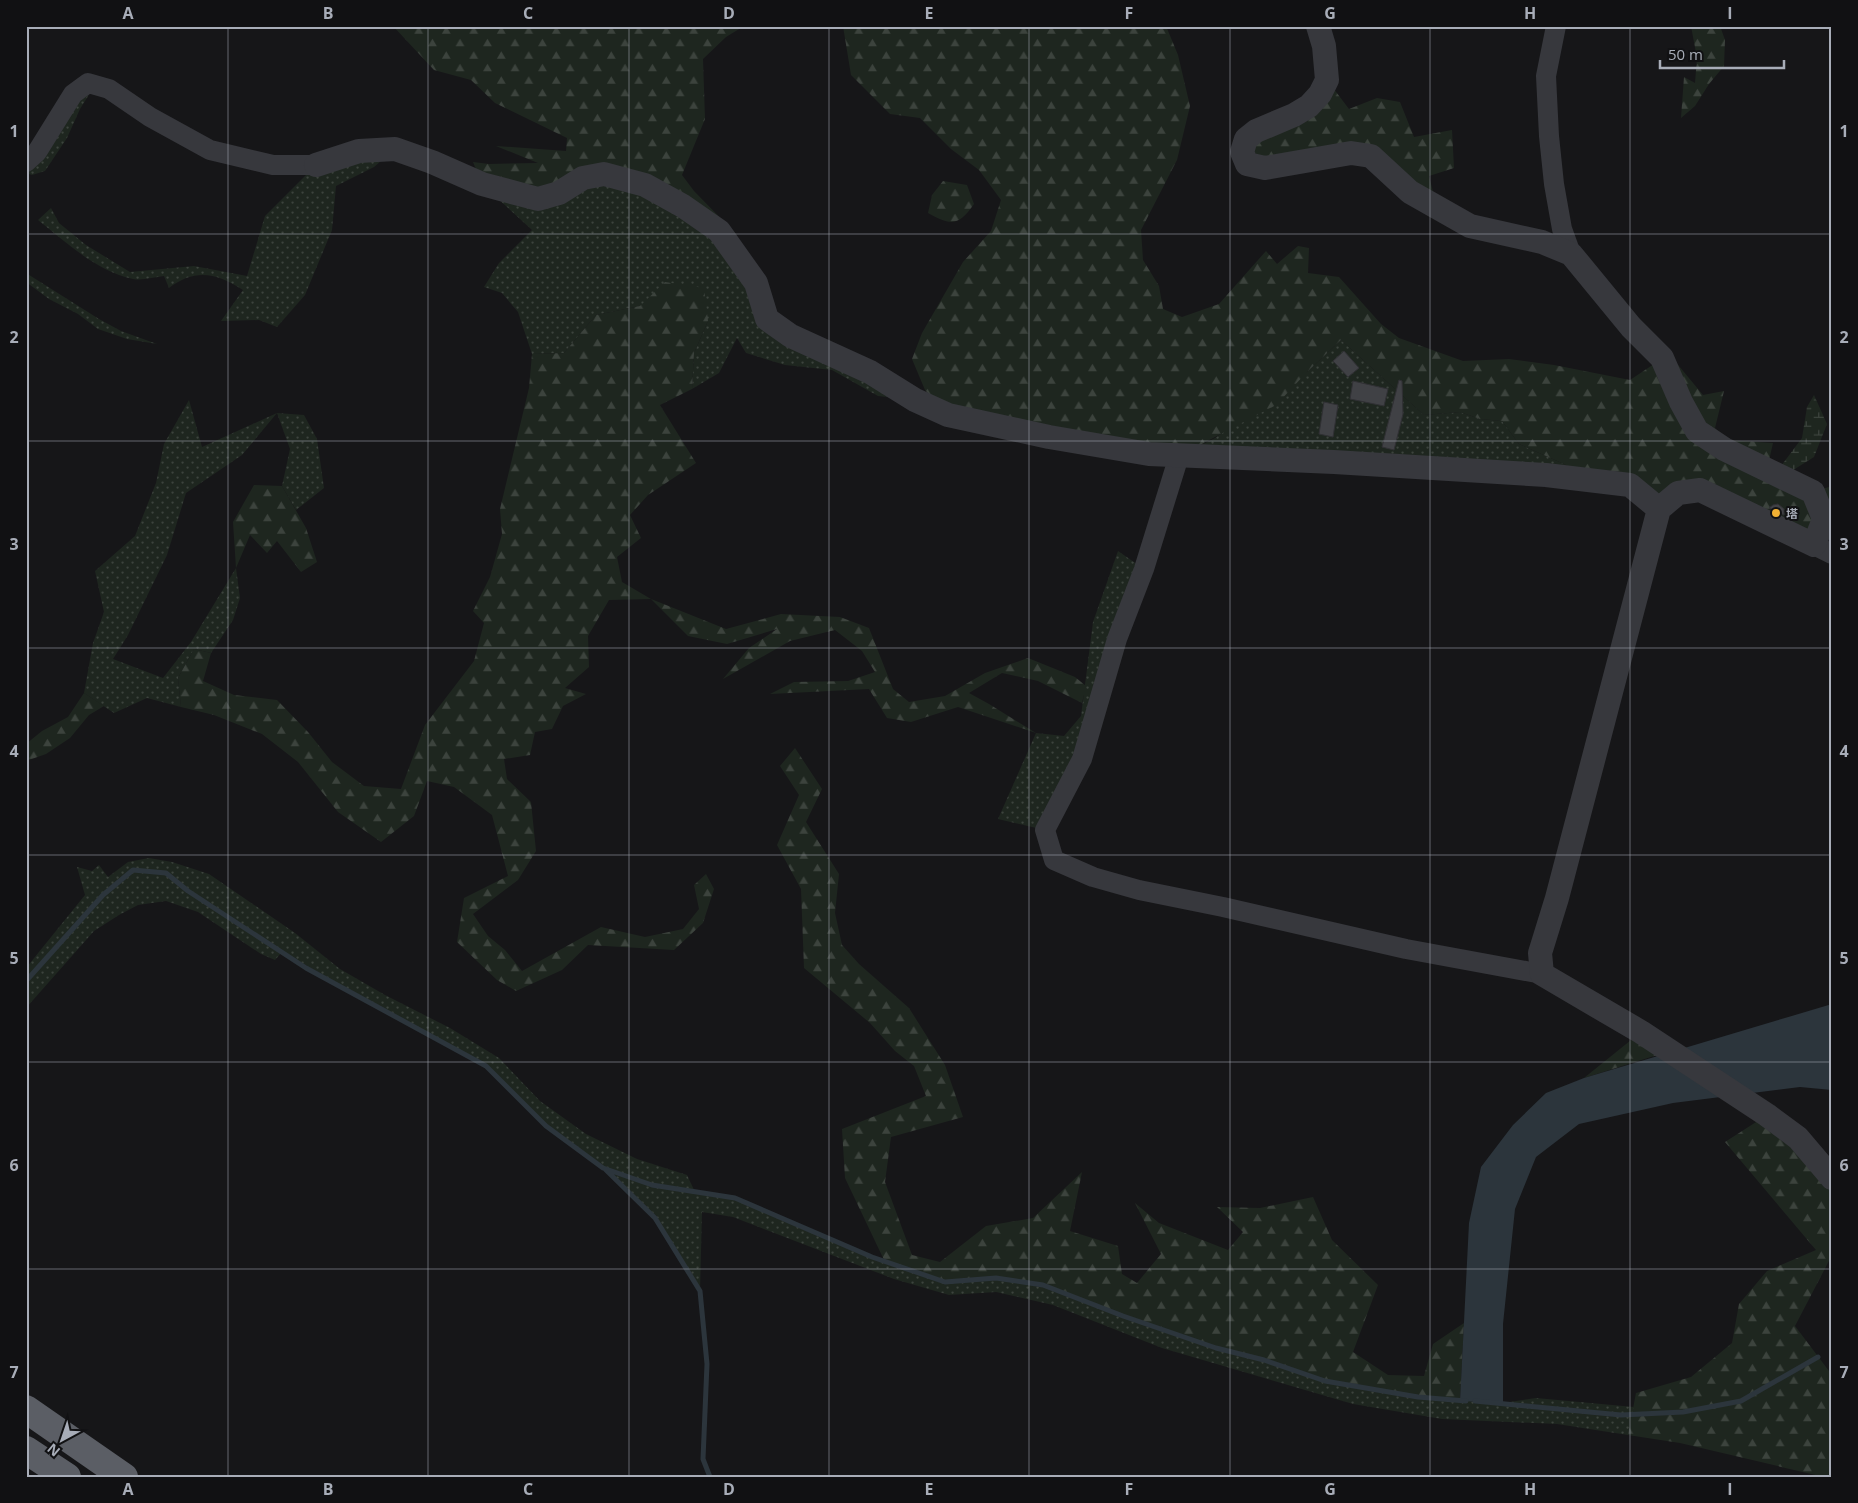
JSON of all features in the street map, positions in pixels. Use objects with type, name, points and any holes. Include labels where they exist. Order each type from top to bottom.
[{"type":"highway","points":[[26,1409],[124,1477]]},
{"type":"highway","points":[[26,1450],[67,1477]]},
{"type":"street","points":[[1318,26],[1324,46],[1327,80],[1320,94],[1309,106],[1294,115],[1256,131],[1246,140],[1242,152],[1247,164],[1265,168],[1351,153],[1371,156],[1410,192],[1470,226],[1542,242],[1572,254]]},
{"type":"street","points":[[1542,974],[1540,954],[1557,898],[1658,509],[1678,493],[1700,490],[1823,550],[1824,519],[1813,492],[1724,449],[1697,431],[1681,402],[1662,358],[1631,327],[1572,254],[1562,229],[1554,184],[1549,136],[1546,76],[1556,26]]},
{"type":"street","points":[[26,162],[37,152],[73,94],[88,83],[109,89],[150,117],[210,150],[273,165],[316,165],[359,151],[395,150],[432,162],[482,184],[538,198],[559,193],[583,178],[604,174],[645,185],[683,206],[719,231],[756,283],[767,319],[791,336],[870,372],[916,400],[948,415],[981,424],[1149,454],[1546,475],[1630,485],[1658,509]]},
{"type":"street","points":[[1179,456],[1144,568],[1116,639],[1082,759],[1045,830],[1054,860],[1093,877],[1139,890],[1406,949],[1542,974],[1641,1032],[1767,1115],[1798,1138],[1832,1178]]},
{"type":"green space","points":[[393,26],[744,26],[726,37],[703,59],[705,119],[682,175],[694,191],[737,235],[719,231],[604,174],[559,193],[482,184],[473,162],[489,164],[538,163],[496,146],[566,151],[567,138],[495,103],[471,80],[434,70]]},
{"type":"green space","points":[[843,26],[1166,26],[1178,55],[1190,106],[1177,160],[1141,230],[1143,260],[1159,286],[1163,309],[1182,317],[1219,304],[1266,251],[1277,264],[1298,246],[1309,248],[1308,273],[1339,277],[1381,324],[1399,338],[1463,361],[1509,359],[1554,365],[1630,380],[1669,354],[1703,395],[1724,391],[1715,428],[1726,440],[1773,443],[1767,469],[1813,492],[1832,486],[1832,507],[1814,545],[1700,490],[1659,509],[1592,481],[1564,464],[1519,444],[1502,421],[1480,419],[1460,412],[1424,415],[1341,340],[1276,405],[1179,456],[948,415],[925,390],[912,359],[922,333],[963,262],[991,231],[1001,200],[979,170],[951,149],[920,118],[890,114],[851,75]]},
{"type":"green space","points":[[1691,26],[1720,26],[1725,40],[1724,66],[1709,84],[1695,106],[1681,118],[1684,77],[1695,83],[1697,58]]},
{"type":"green space","points":[[1327,80],[1349,109],[1377,98],[1400,102],[1414,137],[1452,130],[1454,168],[1429,176],[1437,208],[1371,156],[1265,168],[1246,139]]},
{"type":"green space","points":[[95,85],[80,109],[67,138],[45,171],[32,175],[26,173],[26,162],[54,125]]},
{"type":"green space","points":[[395,149],[374,167],[336,186],[332,230],[305,295],[277,327],[259,320],[221,321],[243,290],[233,284],[215,277],[197,275],[188,277],[169,288],[164,276],[133,279],[119,275],[82,255],[38,220],[51,208],[59,223],[86,245],[130,272],[194,266],[247,276],[265,216],[316,165]]},
{"type":"green space","points":[[604,174],[719,231],[767,319],[915,400],[878,396],[832,370],[785,365],[746,353],[737,338],[719,373],[692,389],[694,353],[708,321],[640,306],[596,315],[564,353],[532,354],[518,312],[502,293],[484,287],[499,263],[532,230],[482,184]]},
{"type":"green space","points":[[943,181],[967,185],[974,204],[964,217],[954,222],[943,220],[928,213],[932,195]]},
{"type":"green space","points":[[26,273],[121,331],[157,344],[127,339],[98,329],[78,314],[49,299],[26,282]]},
{"type":"green space","points":[[665,282],[704,288],[708,321],[694,353],[692,389],[660,405],[696,463],[648,495],[630,515],[641,538],[617,557],[622,582],[651,599],[609,600],[588,636],[589,667],[565,688],[586,694],[563,706],[552,729],[535,732],[530,755],[504,759],[507,779],[531,802],[536,851],[518,880],[473,914],[488,936],[505,950],[522,971],[601,927],[645,937],[683,929],[699,909],[694,885],[706,874],[714,889],[703,923],[674,950],[588,945],[562,970],[516,991],[497,980],[457,942],[464,898],[508,876],[492,815],[454,787],[427,781],[414,816],[381,842],[338,812],[298,762],[262,734],[214,715],[181,707],[178,678],[194,649],[211,653],[203,681],[234,695],[277,700],[308,732],[332,762],[364,786],[401,789],[425,725],[474,661],[484,623],[473,611],[490,577],[502,534],[500,509],[529,388],[532,354],[564,353],[596,315],[640,306]]},
{"type":"green space","points":[[1341,340],[1424,415],[1460,412],[1480,419],[1502,421],[1519,444],[1564,464],[1592,481],[1179,456],[1215,438],[1308,371]]},
{"type":"green space","points":[[1814,395],[1827,424],[1814,457],[1782,477],[1775,474],[1802,438],[1807,407]]},
{"type":"green space","points":[[189,400],[202,447],[277,413],[242,455],[186,493],[167,555],[128,635],[113,659],[163,678],[191,642],[236,568],[240,598],[233,620],[211,653],[194,649],[178,678],[181,707],[147,698],[114,713],[84,693],[93,643],[104,612],[95,571],[135,536],[156,483],[164,444]]},
{"type":"green space","points":[[277,413],[304,415],[317,439],[324,488],[296,510],[282,486],[290,449]]},
{"type":"green space","points":[[254,485],[282,486],[306,528],[317,562],[301,572],[277,541],[267,553],[250,535],[236,568],[233,522]]},
{"type":"green space","points":[[1118,551],[1144,569],[1045,830],[998,819],[1036,733],[1064,736],[1081,716],[1093,622]]},
{"type":"green space","points":[[651,599],[726,629],[781,614],[840,617],[869,628],[893,689],[909,702],[945,696],[985,673],[1028,658],[1075,677],[1086,686],[1082,703],[1038,681],[1002,673],[969,693],[1036,733],[958,707],[911,722],[887,718],[869,689],[770,694],[794,682],[848,681],[875,672],[862,651],[835,630],[790,641],[723,679],[749,648],[777,629],[727,644],[688,636]]},
{"type":"green space","points":[[84,693],[104,706],[89,715],[70,738],[46,754],[26,761],[26,744],[42,731],[68,717]]},
{"type":"green space","points":[[795,748],[822,789],[806,822],[839,874],[835,913],[842,945],[859,964],[909,1008],[945,1065],[963,1117],[891,1137],[885,1182],[912,1255],[940,1262],[986,1226],[1033,1218],[1082,1172],[1070,1231],[1118,1246],[1122,1274],[1137,1283],[1161,1254],[1135,1203],[1159,1223],[1228,1250],[1243,1232],[1217,1207],[1260,1208],[1313,1197],[1332,1240],[1378,1285],[1353,1352],[1388,1375],[1424,1376],[1433,1344],[1464,1323],[1460,1401],[1418,1397],[1325,1381],[1264,1360],[1216,1348],[1123,1316],[1043,1285],[996,1278],[945,1282],[885,1262],[845,1178],[842,1129],[926,1096],[914,1066],[895,1051],[870,1023],[804,968],[801,889],[777,845],[799,795],[780,766]]},
{"type":"green space","points":[[149,858],[172,862],[209,874],[295,933],[340,969],[385,995],[450,1028],[499,1058],[540,1101],[586,1134],[637,1159],[687,1175],[695,1192],[735,1198],[872,1257],[945,1282],[996,1278],[1043,1285],[1123,1316],[1216,1348],[1264,1360],[1325,1381],[1418,1397],[1503,1403],[1536,1398],[1634,1407],[1628,1435],[1557,1424],[1442,1419],[1353,1404],[1162,1348],[1053,1305],[996,1292],[949,1295],[894,1279],[733,1217],[702,1212],[700,1291],[655,1218],[603,1168],[546,1126],[486,1066],[282,952],[275,960],[261,954],[198,912],[166,901],[138,905],[119,915],[94,931],[26,1008],[26,968],[85,895],[77,867],[92,871],[99,865],[108,877],[128,862]]},
{"type":"green space","points":[[1641,1032],[1670,1051],[1584,1078]]},
{"type":"green space","points":[[1767,1115],[1832,1178],[1832,1255],[1795,1326],[1832,1375],[1832,1477],[1824,1477],[1680,1443],[1628,1435],[1636,1393],[1691,1377],[1732,1343],[1739,1304],[1767,1271],[1816,1250],[1725,1142]]},
{"type":"shaded area","points":[[1832,1004],[1832,1090],[1800,1087],[1673,1103],[1579,1124],[1536,1157],[1515,1209],[1503,1324],[1503,1403],[1460,1401],[1469,1223],[1481,1167],[1513,1125],[1546,1093],[1584,1078]]},
{"type":"building","points":[[1344,351],[1359,368],[1348,377],[1333,361]]},
{"type":"building","points":[[1399,380],[1402,381],[1403,414],[1394,450],[1382,447]]},
{"type":"building","points":[[1353,381],[1388,389],[1384,406],[1350,399]]},
{"type":"building","points":[[1324,402],[1338,405],[1333,437],[1319,434]]},
{"type":"building","points":[[1778,504],[1784,509],[1784,515],[1769,508]]},
{"type":"waterway","points":[[26,981],[103,895],[133,870],[166,873],[188,891],[306,968],[486,1066],[546,1126],[603,1168],[652,1185],[735,1198],[872,1257],[945,1282],[996,1278],[1043,1285],[1123,1316],[1216,1348],[1264,1360],[1325,1381],[1418,1397],[1466,1401]]},
{"type":"waterway","points":[[606,1170],[655,1218],[700,1291],[707,1364],[703,1459],[710,1477]]},
{"type":"waterway","points":[[1475,1401],[1621,1415],[1683,1412],[1741,1401],[1818,1357]]},
{"type":"place","name":"塔","points":[[1776,513]]}]
